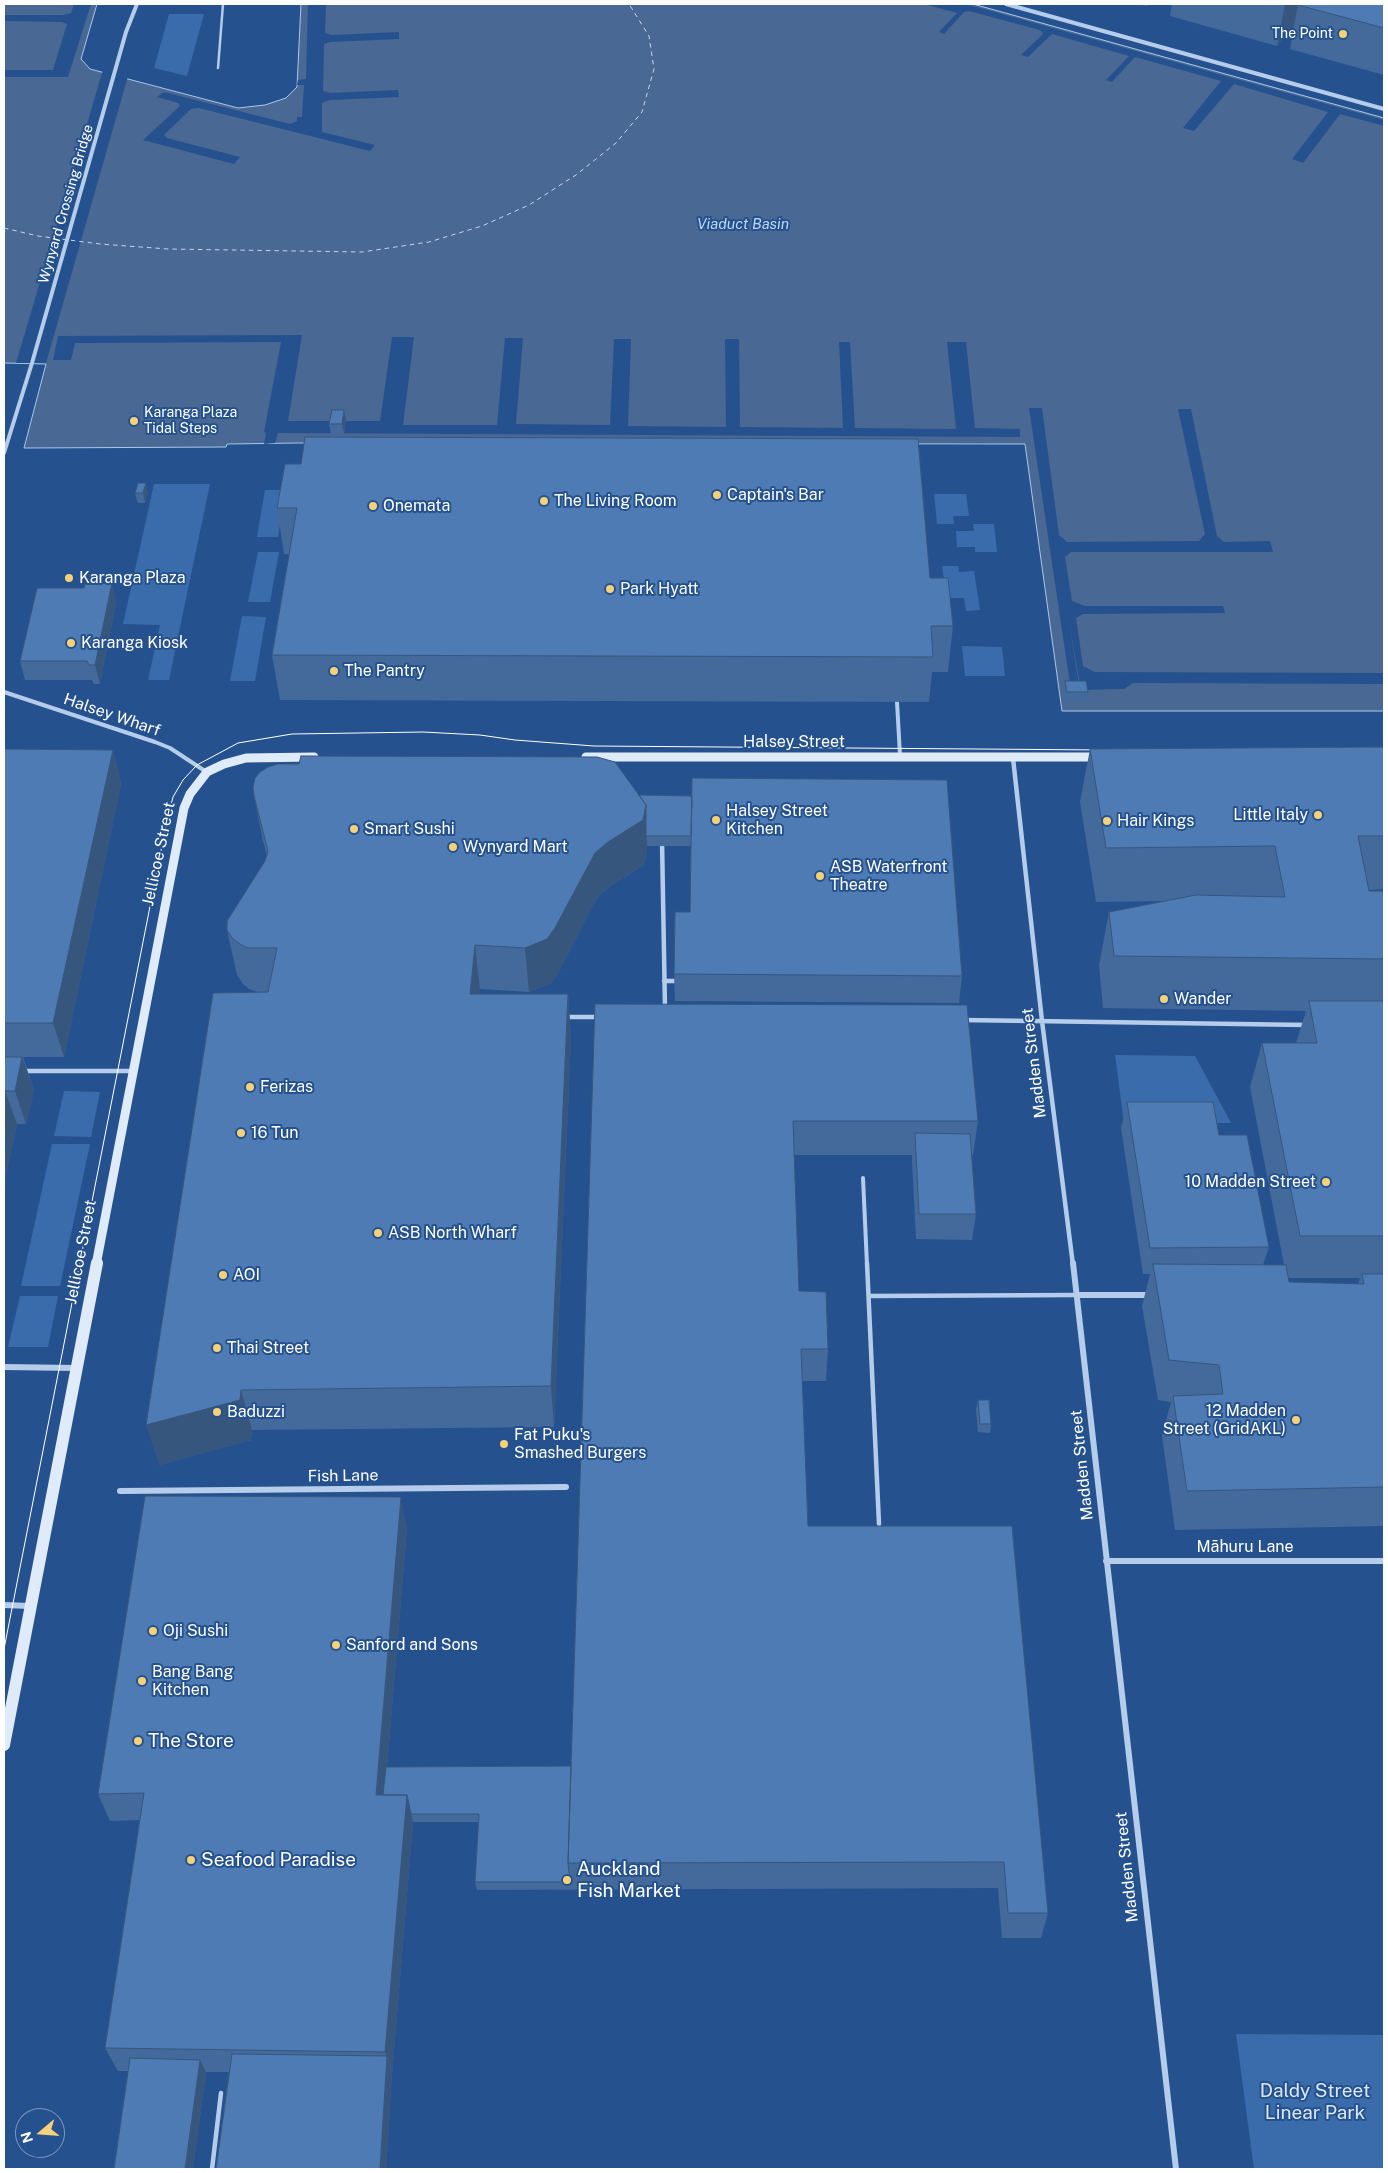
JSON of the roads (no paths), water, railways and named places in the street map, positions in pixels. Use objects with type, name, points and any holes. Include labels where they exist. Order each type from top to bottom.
[{"type":"street","name":"Wynyard Crossing Bridge","points":[[4,454],[137,4]]},
{"type":"street","points":[[1006,4],[1384,109]]},
{"type":"street","points":[[207,772],[224,764],[246,758],[322,757]]},
{"type":"street","name":"Halsey Street","points":[[574,757],[1107,758]]},
{"type":"street","name":"Madden Street","points":[[1013,758],[1176,2169]]},
{"type":"street","name":"Jellicoe Street","points":[[4,1744],[184,808],[194,786],[207,772]]},
{"type":"street","points":[[662,834],[665,1018]]},
{"type":"street","points":[[664,981],[674,981]]},
{"type":"street","points":[[560,1017],[605,1017]]},
{"type":"street","points":[[956,1020],[1314,1026]]},
{"type":"street","points":[[13,1072],[132,1071]]},
{"type":"street","points":[[1076,1295],[1160,1295]]},
{"type":"street","points":[[4,1367],[75,1368]]},
{"type":"street","name":"Fish Lane","points":[[120,1491],[566,1487]]},
{"type":"street","name":"Māhuru Lane","points":[[1106,1561],[1384,1561]]},
{"type":"street","points":[[4,1605],[30,1606]]},
{"type":"lane","points":[[218,68],[223,4]]},
{"type":"lane","name":"Halsey Wharf","points":[[4,692],[155,742],[170,748],[207,772]]},
{"type":"lane","points":[[897,702],[900,758]]},
{"type":"lane","points":[[863,1178],[879,1524]]},
{"type":"lane","points":[[869,1296],[1076,1295]]},
{"type":"lane","points":[[212,2169],[221,2093]]},
{"type":"water","name":"Viaduct Basin","points":[[4,4],[97,4],[81,59],[90,69],[238,108],[265,105],[286,98],[297,87],[301,4],[973,4],[1384,118],[1384,711],[1062,711],[1025,444],[298,443],[227,444],[226,447],[24,448],[46,364],[4,363]]},
{"type":"tram line","points":[[4,1649],[166,825],[173,797],[183,780],[197,765],[238,743],[292,734],[423,732],[480,735],[515,740],[594,746],[1104,750]]},
{"type":"place","name":"The Point","points":[[1343,34]]},
{"type":"place","name":"Karanga Plaza Tidal Steps","points":[[134,421]]},
{"type":"place","name":"Captain's Bar","points":[[717,495]]},
{"type":"place","name":"The Living Room","points":[[544,501]]},
{"type":"place","name":"Onemata","points":[[373,506]]},
{"type":"place","name":"Karanga Plaza","points":[[69,578]]},
{"type":"place","name":"Park Hyatt","points":[[610,589]]},
{"type":"place","name":"Karanga Kiosk","points":[[71,643]]},
{"type":"place","name":"The Pantry","points":[[334,671]]},
{"type":"place","name":"Little Italy","points":[[1318,815]]},
{"type":"place","name":"Halsey Street Kitchen","points":[[716,820]]},
{"type":"place","name":"Hair Kings","points":[[1107,821]]},
{"type":"place","name":"Smart Sushi","points":[[354,829]]},
{"type":"place","name":"Wynyard Mart","points":[[453,847]]},
{"type":"place","name":"ASB Waterfront Theatre","points":[[820,876]]},
{"type":"place","name":"Wander","points":[[1164,999]]},
{"type":"place","name":"Ferizas","points":[[250,1087]]},
{"type":"place","name":"16 Tun","points":[[241,1133]]},
{"type":"place","name":"10 Madden Street","points":[[1326,1182]]},
{"type":"place","name":"ASB North Wharf","points":[[378,1233]]},
{"type":"place","name":"AOI","points":[[223,1275]]},
{"type":"place","name":"Thai Street","points":[[217,1348]]},
{"type":"place","name":"Baduzzi","points":[[217,1412]]},
{"type":"place","name":"12 Madden Street (GridAKL)","points":[[1296,1420]]},
{"type":"place","name":"Fat Puku's Smashed Burgers","points":[[504,1444]]},
{"type":"place","name":"Oji Sushi","points":[[153,1631]]},
{"type":"place","name":"Sanford and Sons","points":[[336,1645]]},
{"type":"place","name":"Bang Bang Kitchen","points":[[142,1681]]},
{"type":"place","name":"The Store","points":[[138,1741]]},
{"type":"place","name":"Seafood Paradise","points":[[191,1860]]},
{"type":"place","name":"Auckland Fish Market","points":[[567,1880]]},
{"type":"park label","name":"Daldy Street Linear Park","points":[[1315,2102]]}]
